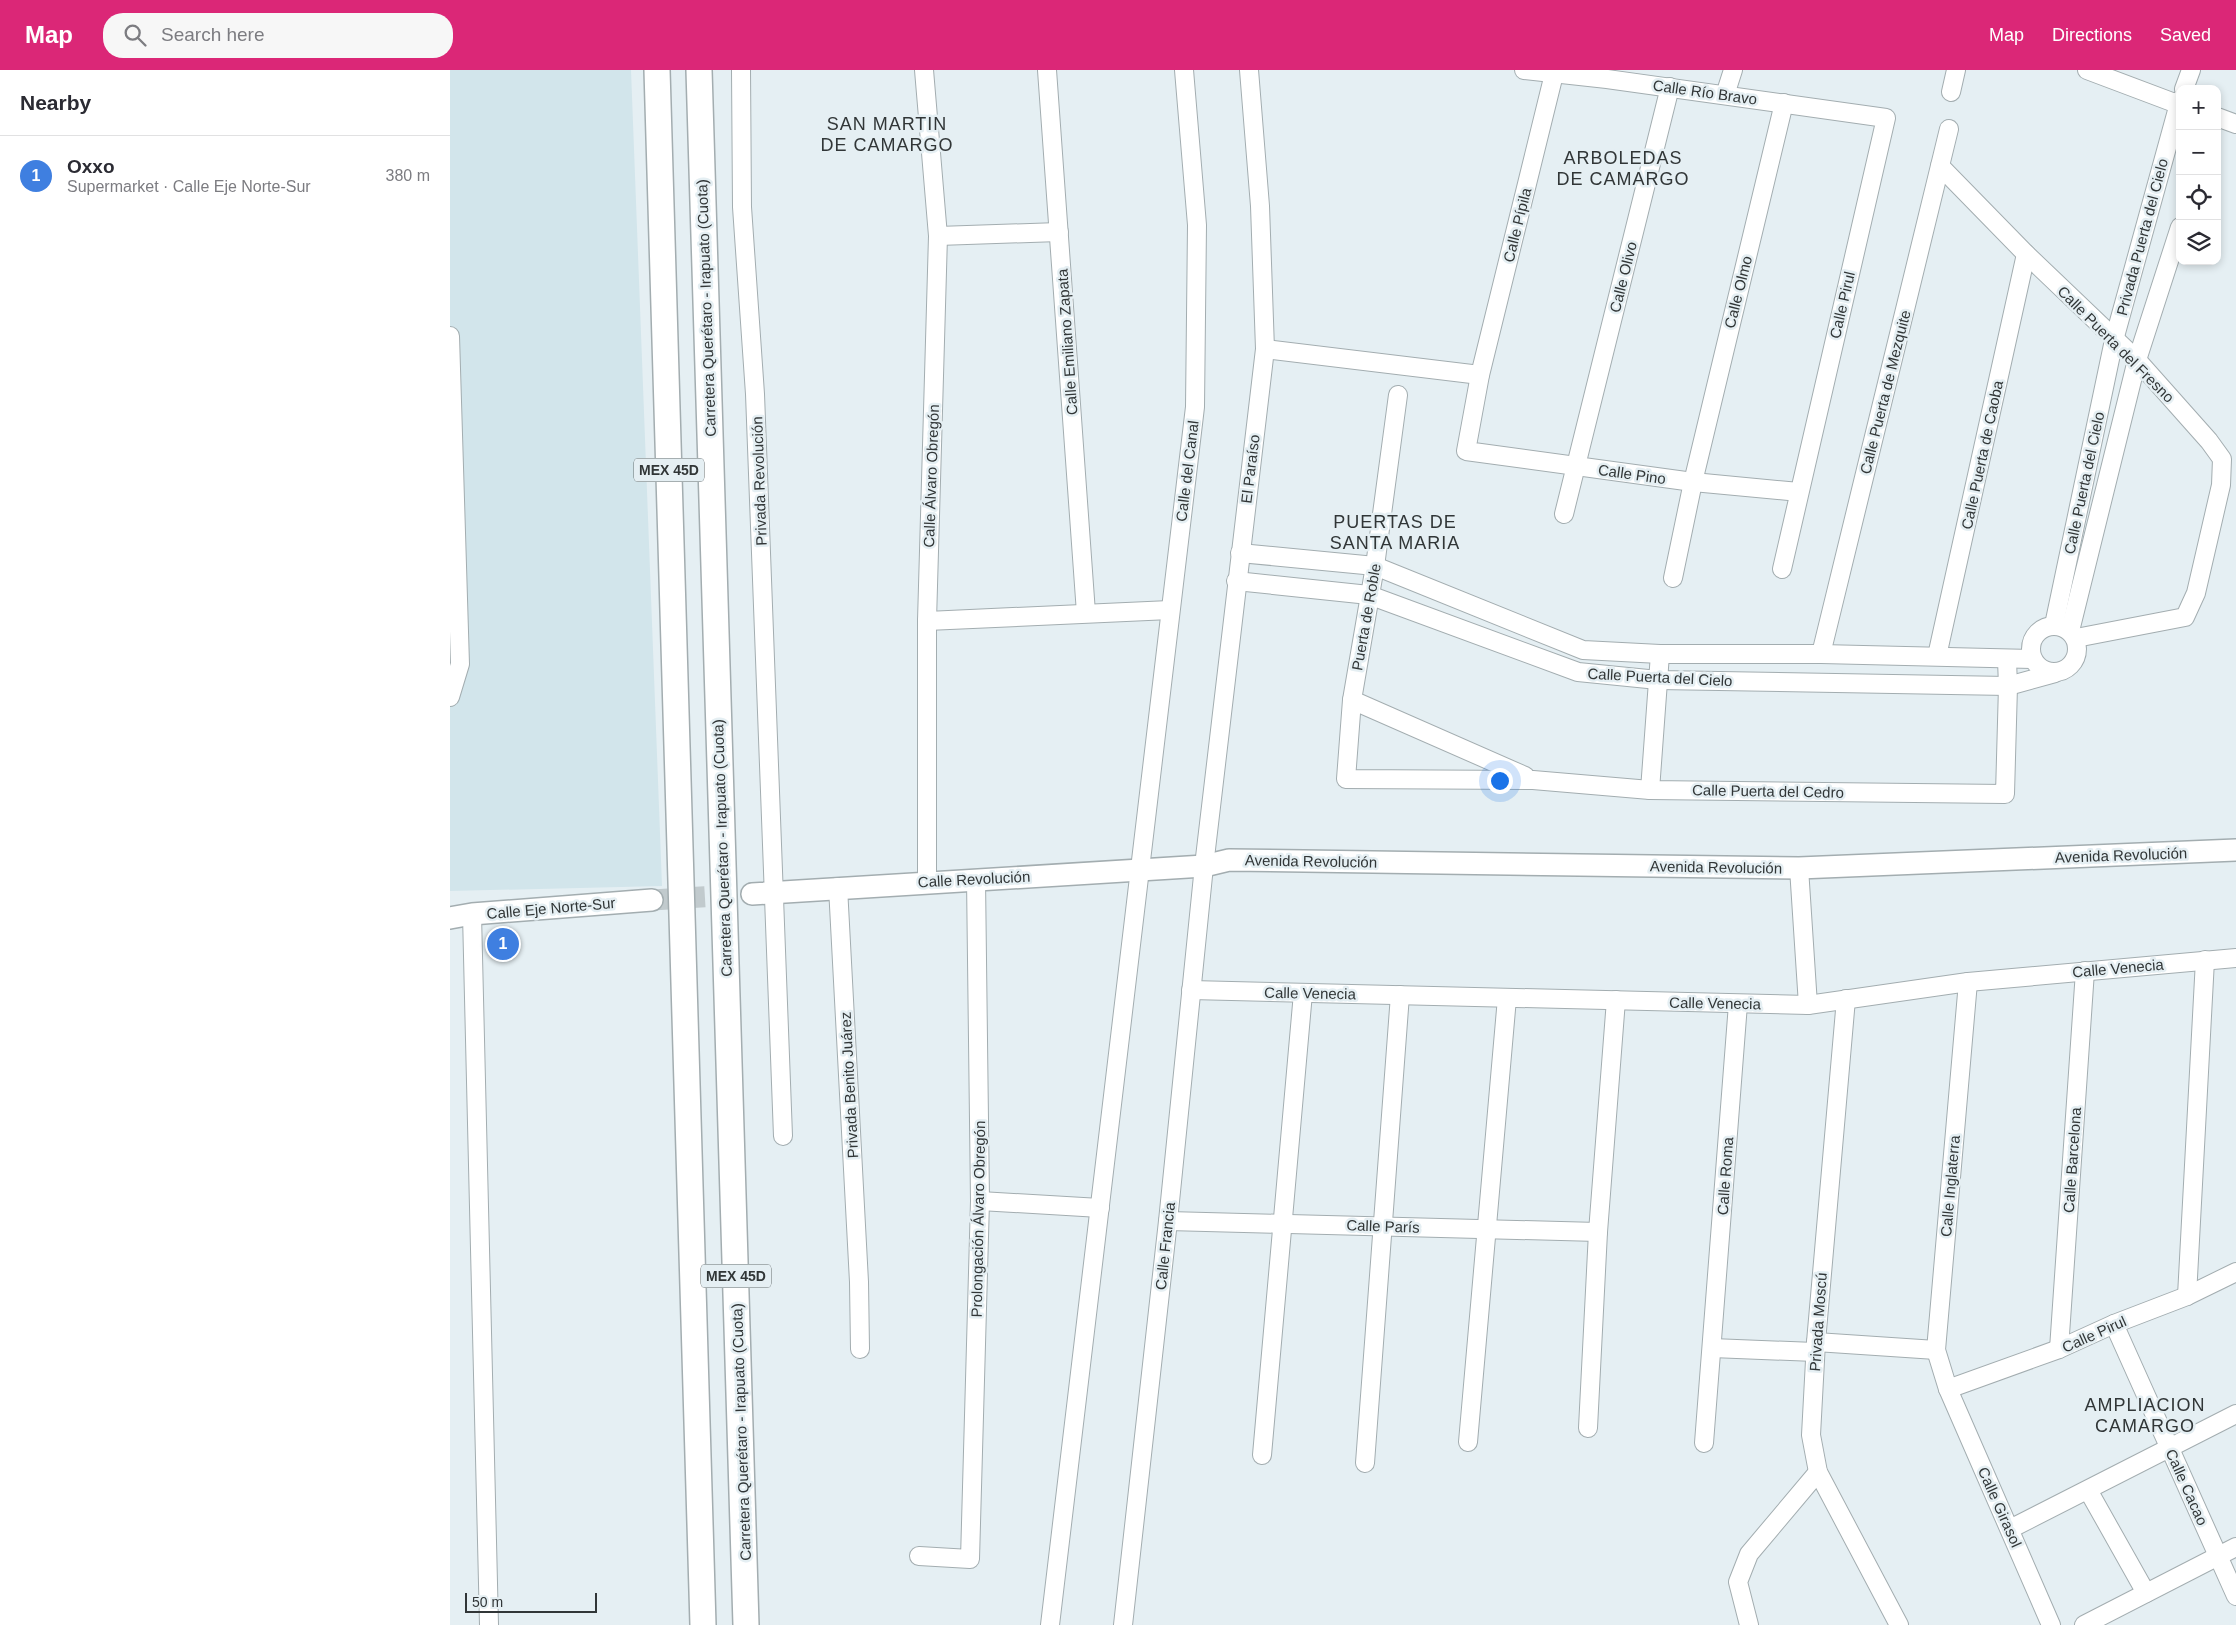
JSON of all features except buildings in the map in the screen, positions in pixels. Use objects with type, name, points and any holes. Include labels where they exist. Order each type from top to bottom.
[{"type":"highway","name":"MEX 45D","points":[[656,70],[703,1625]]},
{"type":"highway","name":"Carretera Querétaro - Irapuato (Cuota)","points":[[699,70],[746,1625]]},
{"type":"main road","name":"Avenida Revolución","points":[[1200,866],[1229,860],[1798,868],[2236,850]]},
{"type":"main road","name":"Calle Revolución","points":[[752,894],[838,887],[1200,866]]},
{"type":"main road","name":"Calle Eje Norte-Sur","points":[[450,918],[472,914],[652,900]]},
{"type":"street","name":"Privada Revolución","points":[[741,70],[742,207],[755,394],[783,1136]]},
{"type":"street","name":"Calle Álvaro Obregón","points":[[924,70],[938,236],[927,621],[927,882]]},
{"type":"street","name":"Calle Emiliano Zapata","points":[[1048,70],[1086,613]]},
{"type":"street","name":"Calle del Canal","points":[[1145,869],[1170,610],[1195,407],[1197,225],[1184,70]]},
{"type":"street","name":"El Paraíso","points":[[1200,866],[1265,349],[1260,206],[1249,70]]},
{"type":"street","name":"Calle Río Bravo","points":[[1524,70],[1554,74],[1609,74],[1670,87],[1886,118]]},
{"type":"street","points":[[1725,95],[1732,70]]},
{"type":"street","points":[[1951,92],[1956,70]]},
{"type":"street","points":[[2087,70],[2176,99]]},
{"type":"street","name":"Privada Puerta del Cielo","points":[[2186,85],[2191,70]]},
{"type":"street","name":"Calle Pípila","points":[[1466,451],[1480,375],[1554,74]]},
{"type":"street","name":"Calle Olivo","points":[[1564,514],[1670,87]]},
{"type":"street","name":"Calle Olmo","points":[[1673,578],[1693,482],[1784,103]]},
{"type":"street","name":"Privada Puerta del Cielo","points":[[2114,340],[2176,115]]},
{"type":"street","name":"Calle Pirul","points":[[1782,569],[1886,118]]},
{"type":"street","points":[[2221,118],[2236,124]]},
{"type":"street","name":"Calle Puerta de Mezquite","points":[[1821,654],[1949,129]]},
{"type":"street","name":"Calle Puerta del Fresno","points":[[1940,166],[2026,254],[2137,360],[2210,441],[2222,459],[2221,485],[2196,593],[2184,617],[2066,632]]},
{"type":"street","points":[[938,236],[1059,232]]},
{"type":"street","name":"Privada Puerta del Cielo","points":[[2137,360],[2176,239]]},
{"type":"street","name":"Calle Puerta de Caoba","points":[[1937,656],[2026,254]]},
{"type":"street","points":[[450,336],[460,664],[450,697]]},
{"type":"street","name":"Calle Puerta del Cielo","points":[[2066,632],[2114,340]]},
{"type":"street","points":[[1265,349],[1480,375]]},
{"type":"street","name":"Calle Puerta del Cielo","points":[[2066,632],[2137,360]]},
{"type":"street","name":"Puerta de Roble","points":[[1346,780],[1352,700],[1376,566],[1398,395]]},
{"type":"street","name":"Calle Pino","points":[[1466,451],[1693,482],[1799,492]]},
{"type":"street","name":"Calle Puerta del Cielo","points":[[1240,553],[1376,566],[1583,650],[1660,654],[1821,654],[1937,656],[2007,660],[2032,659]]},
{"type":"street","name":"Calle Puerta del Cielo","points":[[1236,581],[1370,595],[1578,672],[1658,680],[2008,686],[2055,673]]},
{"type":"street","points":[[927,621],[1170,610]]},
{"type":"street","points":[[2042,628],[2066,632],[2077,649],[2074,661],[2065,669],[2055,673],[2042,669],[2032,659],[2030,648],[2033,637],[2042,628]]},
{"type":"street","points":[[1650,790],[1660,654]]},
{"type":"street","points":[[2007,660],[2008,686]]},
{"type":"street","name":"Calle Puerta del Cedro","points":[[1346,780],[1533,780],[1650,790],[2004,794],[2008,686]]},
{"type":"street","name":"Calle Puerta del Cedro","points":[[1352,700],[1533,780]]},
{"type":"street","name":"Calle Francia","points":[[1123,1625],[1168,1220],[1191,990],[1200,866]]},
{"type":"street","points":[[1798,868],[1808,1005]]},
{"type":"street","points":[[1050,1625],[1100,1208],[1145,869]]},
{"type":"street","name":"Prolongación Álvaro Obregón","points":[[919,1556],[970,1559],[980,1200],[976,879]]},
{"type":"street","name":"Privada Benito Juárez","points":[[838,887],[859,1282],[860,1349]]},
{"type":"street","points":[[472,914],[489,1625]]},
{"type":"street","name":"Calle Venecia","points":[[1191,990],[1808,1005],[1968,982],[2236,958]]},
{"type":"street","points":[[2187,1296],[2205,960]]},
{"type":"street","name":"Calle Barcelona","points":[[2059,1350],[2085,971]]},
{"type":"street","name":"Calle Inglaterra","points":[[1948,1389],[1936,1350],[1968,982]]},
{"type":"street","points":[[1262,1455],[1281,1223],[1303,993]]},
{"type":"street","points":[[1364,1463],[1400,995]]},
{"type":"street","points":[[1468,1442],[1507,998]]},
{"type":"street","points":[[1588,1428],[1598,1232],[1616,1000]]},
{"type":"street","name":"Privada Moscú","points":[[1846,1000],[1816,1347],[1811,1435],[1818,1472],[1899,1625]]},
{"type":"street","name":"Calle Roma","points":[[1704,1443],[1738,1004]]},
{"type":"street","points":[[980,1200],[1100,1208]]},
{"type":"street","name":"Calle París","points":[[1168,1220],[1598,1232]]},
{"type":"street","name":"Calle Pirul","points":[[1948,1389],[2059,1350],[2114,1324],[2187,1296],[2236,1272]]},
{"type":"street","name":"Calle Cacao","points":[[2114,1324],[2236,1596]]},
{"type":"street","points":[[1712,1348],[1816,1347],[1936,1350]]},
{"type":"street","name":"Calle Girasol","points":[[1948,1389],[2051,1625]]},
{"type":"street","points":[[2010,1529],[2170,1450],[2236,1414]]},
{"type":"street","points":[[1749,1625],[1738,1582],[1749,1554],[1818,1472]]},
{"type":"street","points":[[2088,1490],[2146,1593]]},
{"type":"street","points":[[2084,1625],[2236,1547]]},
{"type":"shaded area","points":[[450,70],[631,70],[662,886],[450,891]]},
{"type":"tunnel","points":[[652,900],[752,894]]},
{"type":"place","name":"Oxxo","points":[[503,944]]},
{"type":"district","name":"SAN MARTIN DE CAMARGO","points":[[887,134]]},
{"type":"district","name":"ARBOLEDAS DE CAMARGO","points":[[1623,168]]},
{"type":"district","name":"PUERTAS DE SANTA MARIA","points":[[1395,532]]},
{"type":"district","name":"AMPLIACION CAMARGO","points":[[2145,1415]]}]
